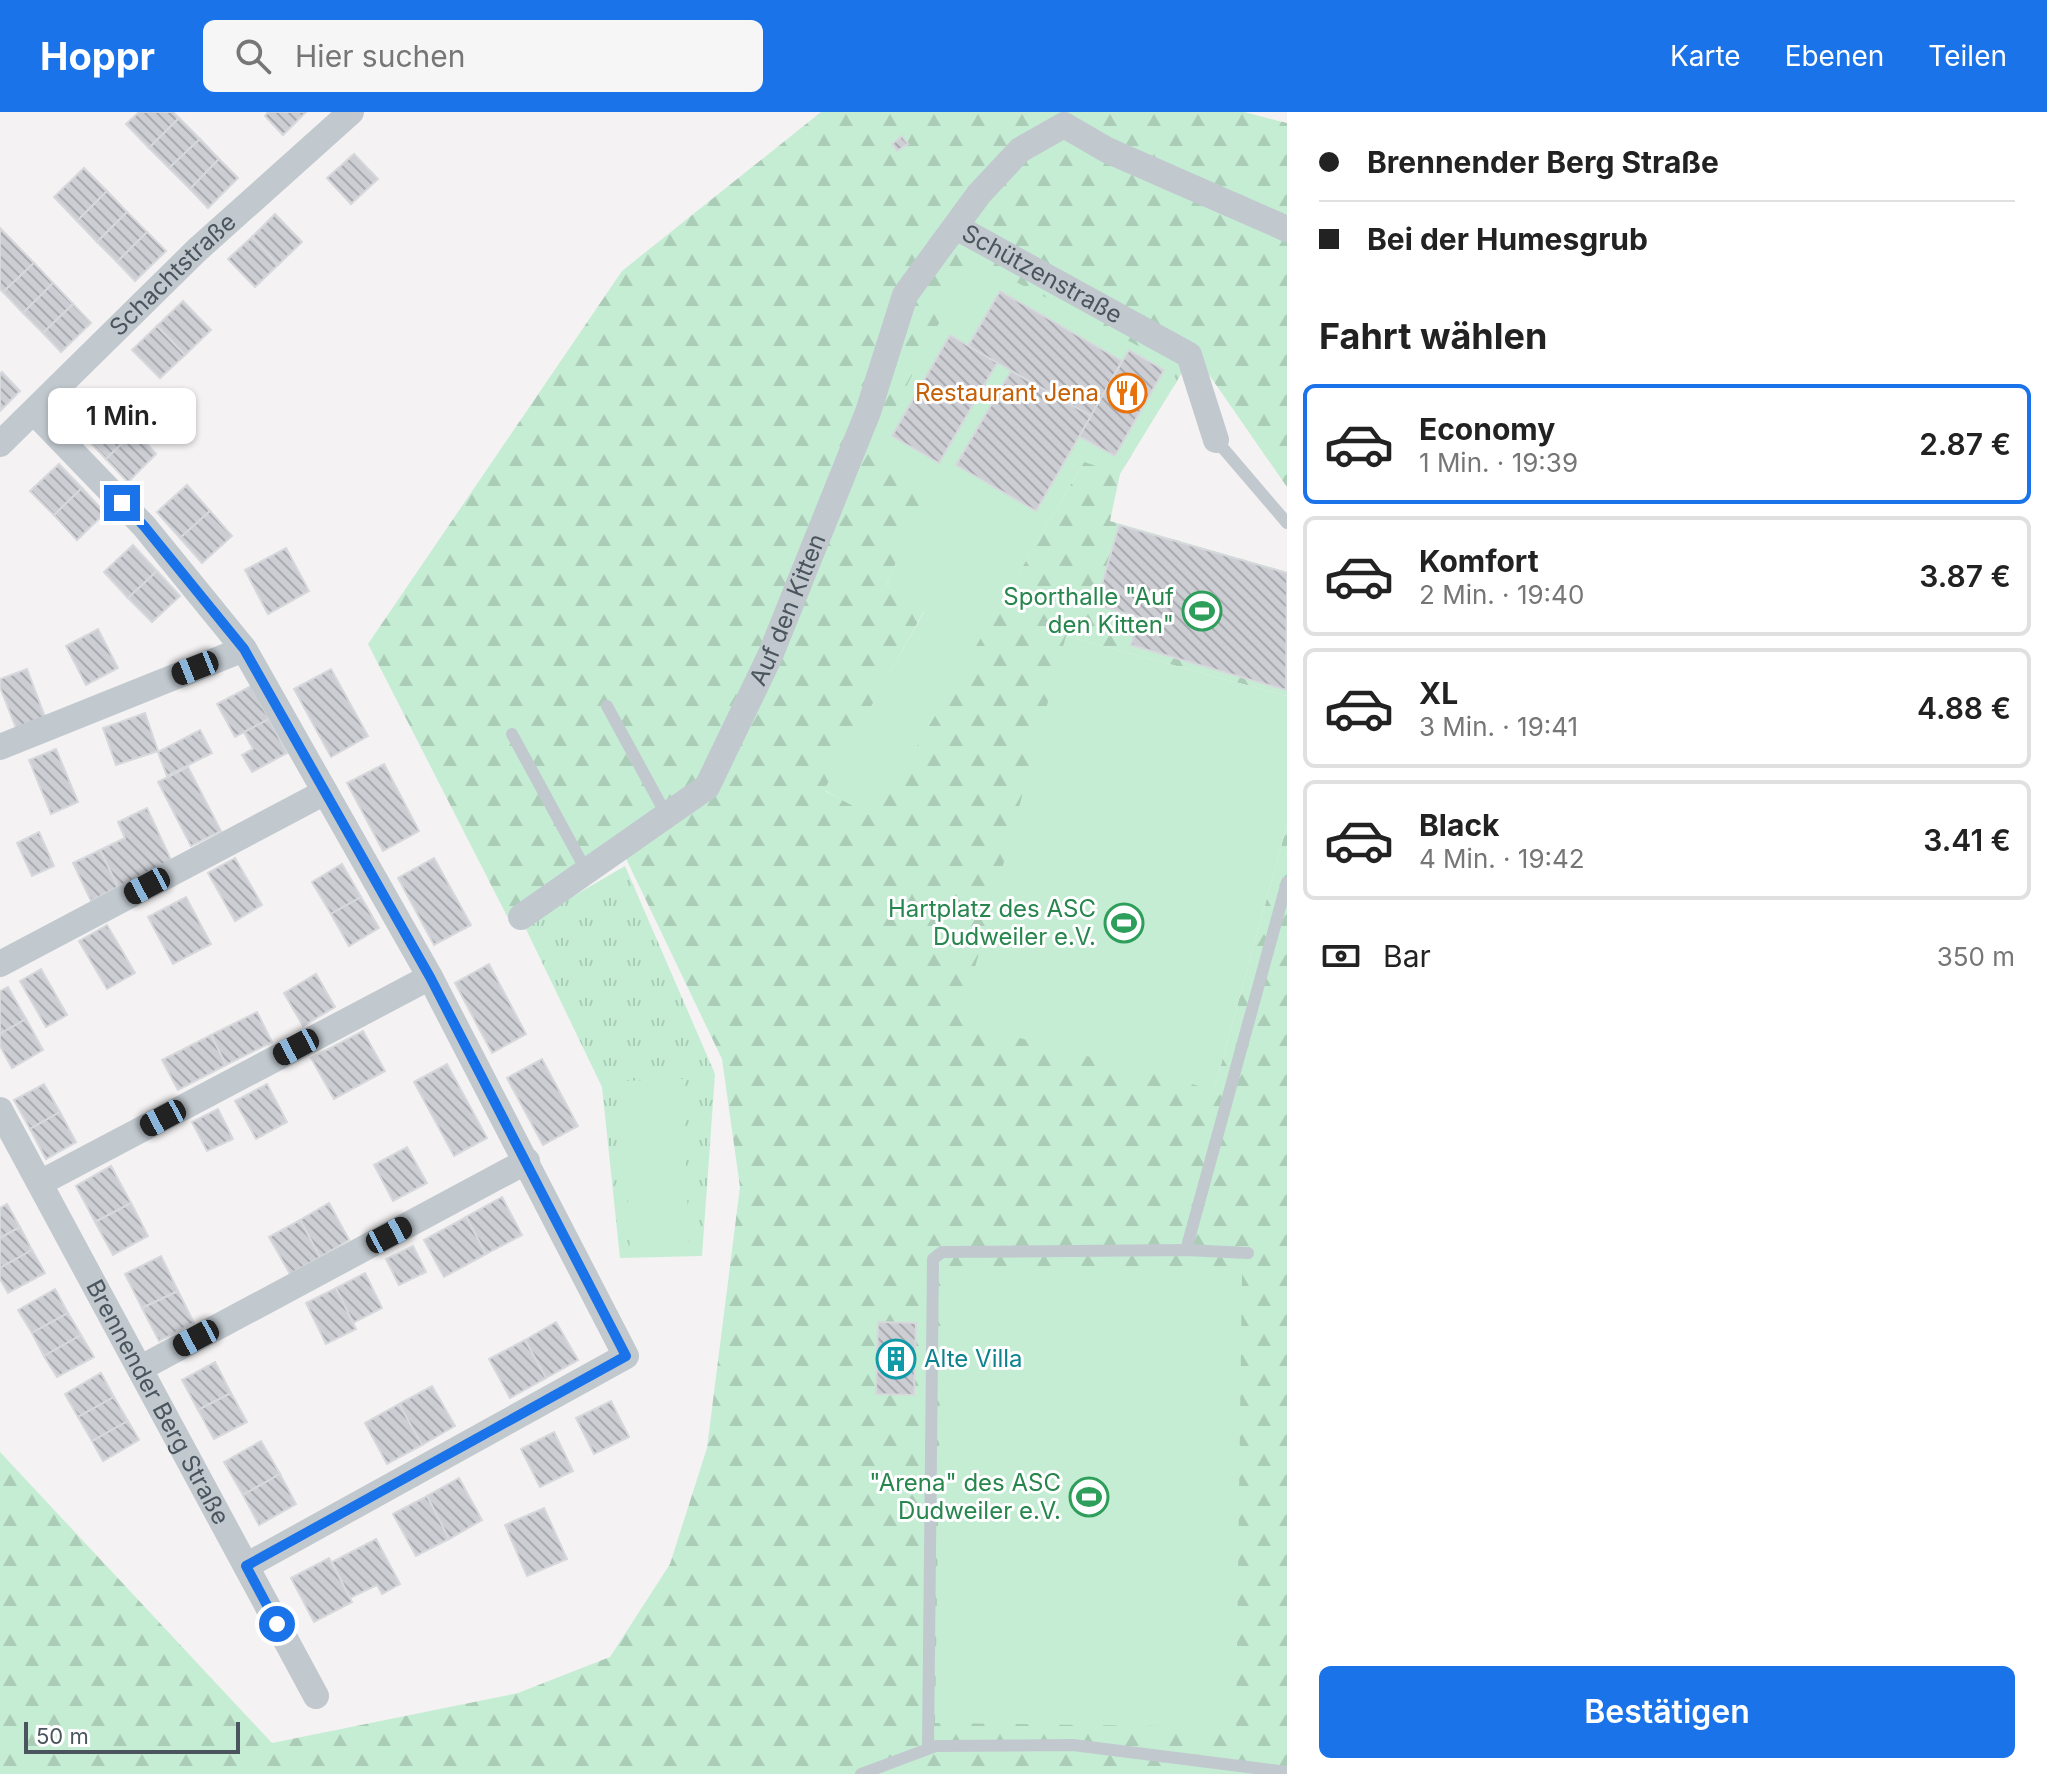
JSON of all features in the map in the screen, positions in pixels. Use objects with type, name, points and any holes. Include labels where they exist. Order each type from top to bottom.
[{"type":"street","name":"Schachtstraße","points":[[0,444],[197,250],[351,112]]},
{"type":"street","name":"Schützenstraße","points":[[1216,440],[1189,355],[956,227],[979,194],[1020,150],[1061,118],[1107,150],[1287,229]]},
{"type":"street","name":"Auf den Kitten","points":[[521,917],[707,787],[776,642],[868,412],[905,295],[956,227]]},
{"type":"street","points":[[34,412],[144,526],[244,649],[430,977],[626,1356],[246,1566]]},
{"type":"street","points":[[0,747],[244,649]]},
{"type":"street","points":[[0,964],[325,792]]},
{"type":"street","points":[[40,1183],[430,977]]},
{"type":"street","name":"Brennender Berg Straße","points":[[0,1110],[316,1696]]},
{"type":"street","points":[[141,1368],[527,1161]]},
{"type":"lane","points":[[1216,440],[1287,523]]},
{"type":"lane","points":[[607,706],[667,816]]},
{"type":"lane","points":[[512,734],[587,872]]},
{"type":"lane","points":[[1186,1250],[1287,882]]},
{"type":"lane","points":[[928,1748],[933,1259],[942,1252],[1186,1250],[1248,1253]]},
{"type":"lane","points":[[861,1774],[936,1746],[1073,1745],[1287,1772]]},
{"type":"green space","points":[[821,112],[1244,112],[1287,123],[1287,487],[1194,353],[1120,474],[1110,521],[1287,572],[1287,696],[1066,636],[1214,1090],[1287,825],[1287,1774],[0,1774],[0,1452],[272,1743],[518,1693],[610,1657],[670,1564],[707,1448],[740,1187],[722,1059],[620,846],[508,918],[368,644],[622,271]],"holes":[[[1176,381],[1084,462],[875,817],[825,791],[924,611],[886,585],[928,493]]]},
{"type":"green space","points":[[972,259],[1165,360],[1177,381],[1119,473],[1084,462],[875,818],[824,790],[924,612],[886,585],[927,493],[870,457]]},
{"type":"green space","name":"Hartplatz des ASC Dudweiler e.V.","points":[[1066,636],[1287,696],[1287,825],[1214,1090],[960,1022]]},
{"type":"green space","points":[[625,866],[715,1074],[702,1256],[620,1258],[602,1087],[524,925]]},
{"type":"green space","points":[[683,1079],[689,1251],[630,1253],[623,1081]]},
{"type":"green space","name":"\"Arena\" des ASC Dudweiler e.V.","points":[[942,1267],[1242,1271],[1236,1727],[935,1723]]},
{"type":"building","points":[[139,112],[173,112],[179,118],[149,148],[126,124]]},
{"type":"building","points":[[268,112],[306,112],[283,135],[265,116]]},
{"type":"building","points":[[179,118],[200,139],[169,168],[149,148]]},
{"type":"building","points":[[902,136],[908,144],[897,151],[892,144]]},
{"type":"building","points":[[200,139],[219,159],[190,189],[169,168]]},
{"type":"building","points":[[354,154],[378,179],[351,204],[327,178]]},
{"type":"building","points":[[219,159],[238,178],[208,208],[190,189]]},
{"type":"building","points":[[84,168],[107,191],[77,221],[54,197]]},
{"type":"building","points":[[107,191],[127,212],[97,242],[77,221]]},
{"type":"building","points":[[127,212],[147,232],[117,262],[97,242]]},
{"type":"building","points":[[275,214],[302,242],[278,265],[252,237]]},
{"type":"building","points":[[0,228],[34,263],[3,292],[0,289]]},
{"type":"building","points":[[147,232],[166,251],[135,281],[117,262]]},
{"type":"building","points":[[252,237],[278,265],[255,287],[228,259]]},
{"type":"building","points":[[34,263],[53,283],[23,313],[3,292]]},
{"type":"building","points":[[53,283],[73,304],[43,333],[23,313]]},
{"type":"building","points":[[1000,291],[1122,361],[1091,416],[968,346]]},
{"type":"building","points":[[183,301],[211,330],[185,355],[157,326]]},
{"type":"building","points":[[73,304],[91,323],[61,352],[43,333]]},
{"type":"building","points":[[157,326],[185,355],[160,378],[132,350]]},
{"type":"building","points":[[950,335],[997,363],[939,463],[892,436]]},
{"type":"building","name":"Restaurant Jena","points":[[1129,350],[1164,370],[1115,456],[1079,436]]},
{"type":"building","points":[[1011,371],[1091,416],[1036,511],[956,465]]},
{"type":"building","points":[[2,372],[20,391],[0,411],[0,374]]},
{"type":"building","points":[[112,408],[135,431],[106,459],[83,435]]},
{"type":"building","points":[[135,431],[156,454],[128,482],[106,459]]},
{"type":"building","points":[[59,464],[82,488],[54,515],[30,491]]},
{"type":"building","points":[[187,485],[210,511],[180,538],[157,512]]},
{"type":"building","points":[[82,488],[105,513],[77,540],[54,515]]},
{"type":"building","points":[[210,511],[232,536],[202,563],[180,538]]},
{"type":"building","name":"Sporthalle \"Auf den Kitten\"","points":[[1119,525],[1287,573],[1286,690],[1131,645],[1139,617],[1096,605]]},
{"type":"building","points":[[133,545],[157,571],[128,598],[104,572]]},
{"type":"building","points":[[286,548],[309,591],[268,614],[245,570]]},
{"type":"building","points":[[157,571],[180,596],[152,622],[128,598]]},
{"type":"building","points":[[98,629],[118,668],[86,685],[66,646]]},
{"type":"building","points":[[27,669],[45,717],[16,728],[0,687],[0,679]]},
{"type":"building","points":[[331,669],[368,736],[331,757],[294,689]]},
{"type":"building","points":[[251,686],[269,719],[235,737],[217,704]]},
{"type":"building","points":[[145,713],[158,751],[116,765],[103,728]]},
{"type":"building","points":[[269,719],[287,753],[252,772],[242,755],[253,749],[244,732]]},
{"type":"building","points":[[200,730],[212,753],[167,776],[158,752]]},
{"type":"building","points":[[56,749],[78,802],[51,814],[29,760]]},
{"type":"building","points":[[384,764],[419,831],[383,851],[347,783]]},
{"type":"building","points":[[188,767],[221,831],[191,846],[158,782]]},
{"type":"building","points":[[147,808],[172,862],[118,887],[100,850],[125,838],[118,822]]},
{"type":"building","points":[[39,832],[54,866],[32,876],[17,843]]},
{"type":"building","points":[[100,850],[118,887],[91,901],[73,863]]},
{"type":"building","points":[[235,858],[262,905],[235,921],[208,873]]},
{"type":"building","points":[[434,858],[471,925],[434,945],[398,878]]},
{"type":"building","points":[[342,864],[361,897],[331,914],[312,882]]},
{"type":"building","points":[[186,897],[211,944],[173,964],[148,917]]},
{"type":"building","points":[[361,897],[379,928],[349,946],[331,914]]},
{"type":"building","points":[[107,925],[135,973],[107,989],[79,941]]},
{"type":"building","points":[[489,964],[526,1034],[492,1053],[455,983]]},
{"type":"building","points":[[41,969],[67,1015],[46,1027],[20,981]]},
{"type":"building","points":[[316,974],[335,1007],[303,1026],[284,993]]},
{"type":"building","points":[[8,987],[26,1019],[0,1034],[0,991]]},
{"type":"building","points":[[257,1012],[272,1042],[226,1065],[211,1035]]},
{"type":"building","points":[[26,1019],[43,1050],[12,1068],[0,1046],[0,1034]]},
{"type":"building","points":[[363,1031],[385,1071],[334,1099],[311,1058]]},
{"type":"building","points":[[211,1035],[226,1065],[178,1090],[162,1060]]},
{"type":"building","points":[[542,1059],[578,1126],[543,1145],[507,1078]]},
{"type":"building","points":[[447,1064],[487,1138],[454,1156],[414,1082]]},
{"type":"building","points":[[44,1084],[60,1112],[30,1129],[14,1100]]},
{"type":"building","points":[[267,1084],[287,1122],[256,1139],[235,1101]]},
{"type":"building","points":[[218,1109],[233,1139],[207,1151],[192,1122]]},
{"type":"building","points":[[60,1112],[76,1142],[46,1159],[30,1129]]},
{"type":"building","points":[[407,1147],[427,1183],[393,1201],[374,1165]]},
{"type":"building","points":[[111,1166],[131,1203],[95,1222],[76,1186]]},
{"type":"building","points":[[502,1197],[522,1235],[486,1254],[466,1217]]},
{"type":"building","points":[[131,1203],[148,1236],[113,1255],[95,1222]]},
{"type":"building","points":[[329,1203],[349,1240],[320,1257],[300,1220]]},
{"type":"building","points":[[7,1204],[20,1227],[0,1238],[0,1208]]},
{"type":"building","points":[[466,1217],[486,1254],[444,1277],[424,1240]]},
{"type":"building","points":[[300,1220],[320,1257],[290,1274],[269,1237]]},
{"type":"building","points":[[20,1227],[32,1250],[0,1268],[0,1238]]},
{"type":"building","points":[[413,1246],[426,1272],[399,1285],[386,1259]]},
{"type":"building","points":[[32,1250],[45,1273],[8,1293],[0,1279],[0,1268]]},
{"type":"building","points":[[161,1256],[178,1291],[142,1308],[125,1274]]},
{"type":"building","points":[[365,1273],[382,1308],[353,1323],[336,1288]]},
{"type":"building","points":[[336,1288],[356,1329],[326,1344],[306,1303]]},
{"type":"building","points":[[55,1289],[68,1313],[32,1333],[18,1310]]},
{"type":"building","points":[[178,1291],[194,1323],[159,1341],[142,1308]]},
{"type":"building","points":[[68,1313],[81,1335],[44,1356],[32,1333]]},
{"type":"building","points":[[556,1322],[578,1360],[546,1378],[525,1340]]},
{"type":"building","name":"Alte Villa","points":[[878,1322],[916,1323],[914,1395],[876,1394]]},
{"type":"building","points":[[81,1335],[94,1357],[57,1377],[44,1356]]},
{"type":"building","points":[[525,1340],[546,1378],[510,1398],[489,1359]]},
{"type":"building","points":[[215,1362],[231,1393],[198,1410],[182,1380]]},
{"type":"building","points":[[101,1373],[114,1397],[78,1417],[65,1394]]},
{"type":"building","points":[[432,1386],[455,1426],[422,1445],[399,1404]]},
{"type":"building","points":[[231,1393],[247,1422],[214,1439],[198,1410]]},
{"type":"building","points":[[114,1397],[128,1421],[92,1441],[78,1417]]},
{"type":"building","points":[[611,1401],[629,1437],[594,1454],[576,1418]]},
{"type":"building","points":[[399,1404],[422,1445],[387,1464],[365,1423]]},
{"type":"building","points":[[128,1421],[139,1440],[103,1461],[92,1441]]},
{"type":"building","points":[[554,1432],[573,1471],[540,1487],[521,1449]]},
{"type":"building","points":[[261,1441],[280,1474],[243,1495],[224,1462]]},
{"type":"building","points":[[280,1474],[296,1504],[259,1525],[243,1495]]},
{"type":"building","points":[[459,1478],[482,1520],[449,1539],[427,1496]]},
{"type":"building","points":[[427,1496],[449,1539],[416,1556],[393,1514]]},
{"type":"building","points":[[544,1508],[567,1559],[527,1576],[505,1525]]},
{"type":"building","points":[[376,1539],[400,1584],[382,1594],[377,1585],[350,1598],[332,1562]]},
{"type":"building","points":[[329,1558],[352,1602],[314,1622],[291,1578]]},
{"type":"place","name":"Restaurant Jena","points":[[1127,393]]},
{"type":"place","name":"Sporthalle \"Auf den Kitten\"","points":[[1202,611]]},
{"type":"place","name":"Hartplatz des ASC Dudweiler e.V.","points":[[1124,923]]},
{"type":"place","name":"Alte Villa","points":[[896,1359]]},
{"type":"place","name":"\"Arena\" des ASC Dudweiler e.V.","points":[[1089,1497]]},
{"type":"route","points":[[122,503],[244,649],[430,977],[626,1356],[246,1566],[277,1624]]}]
